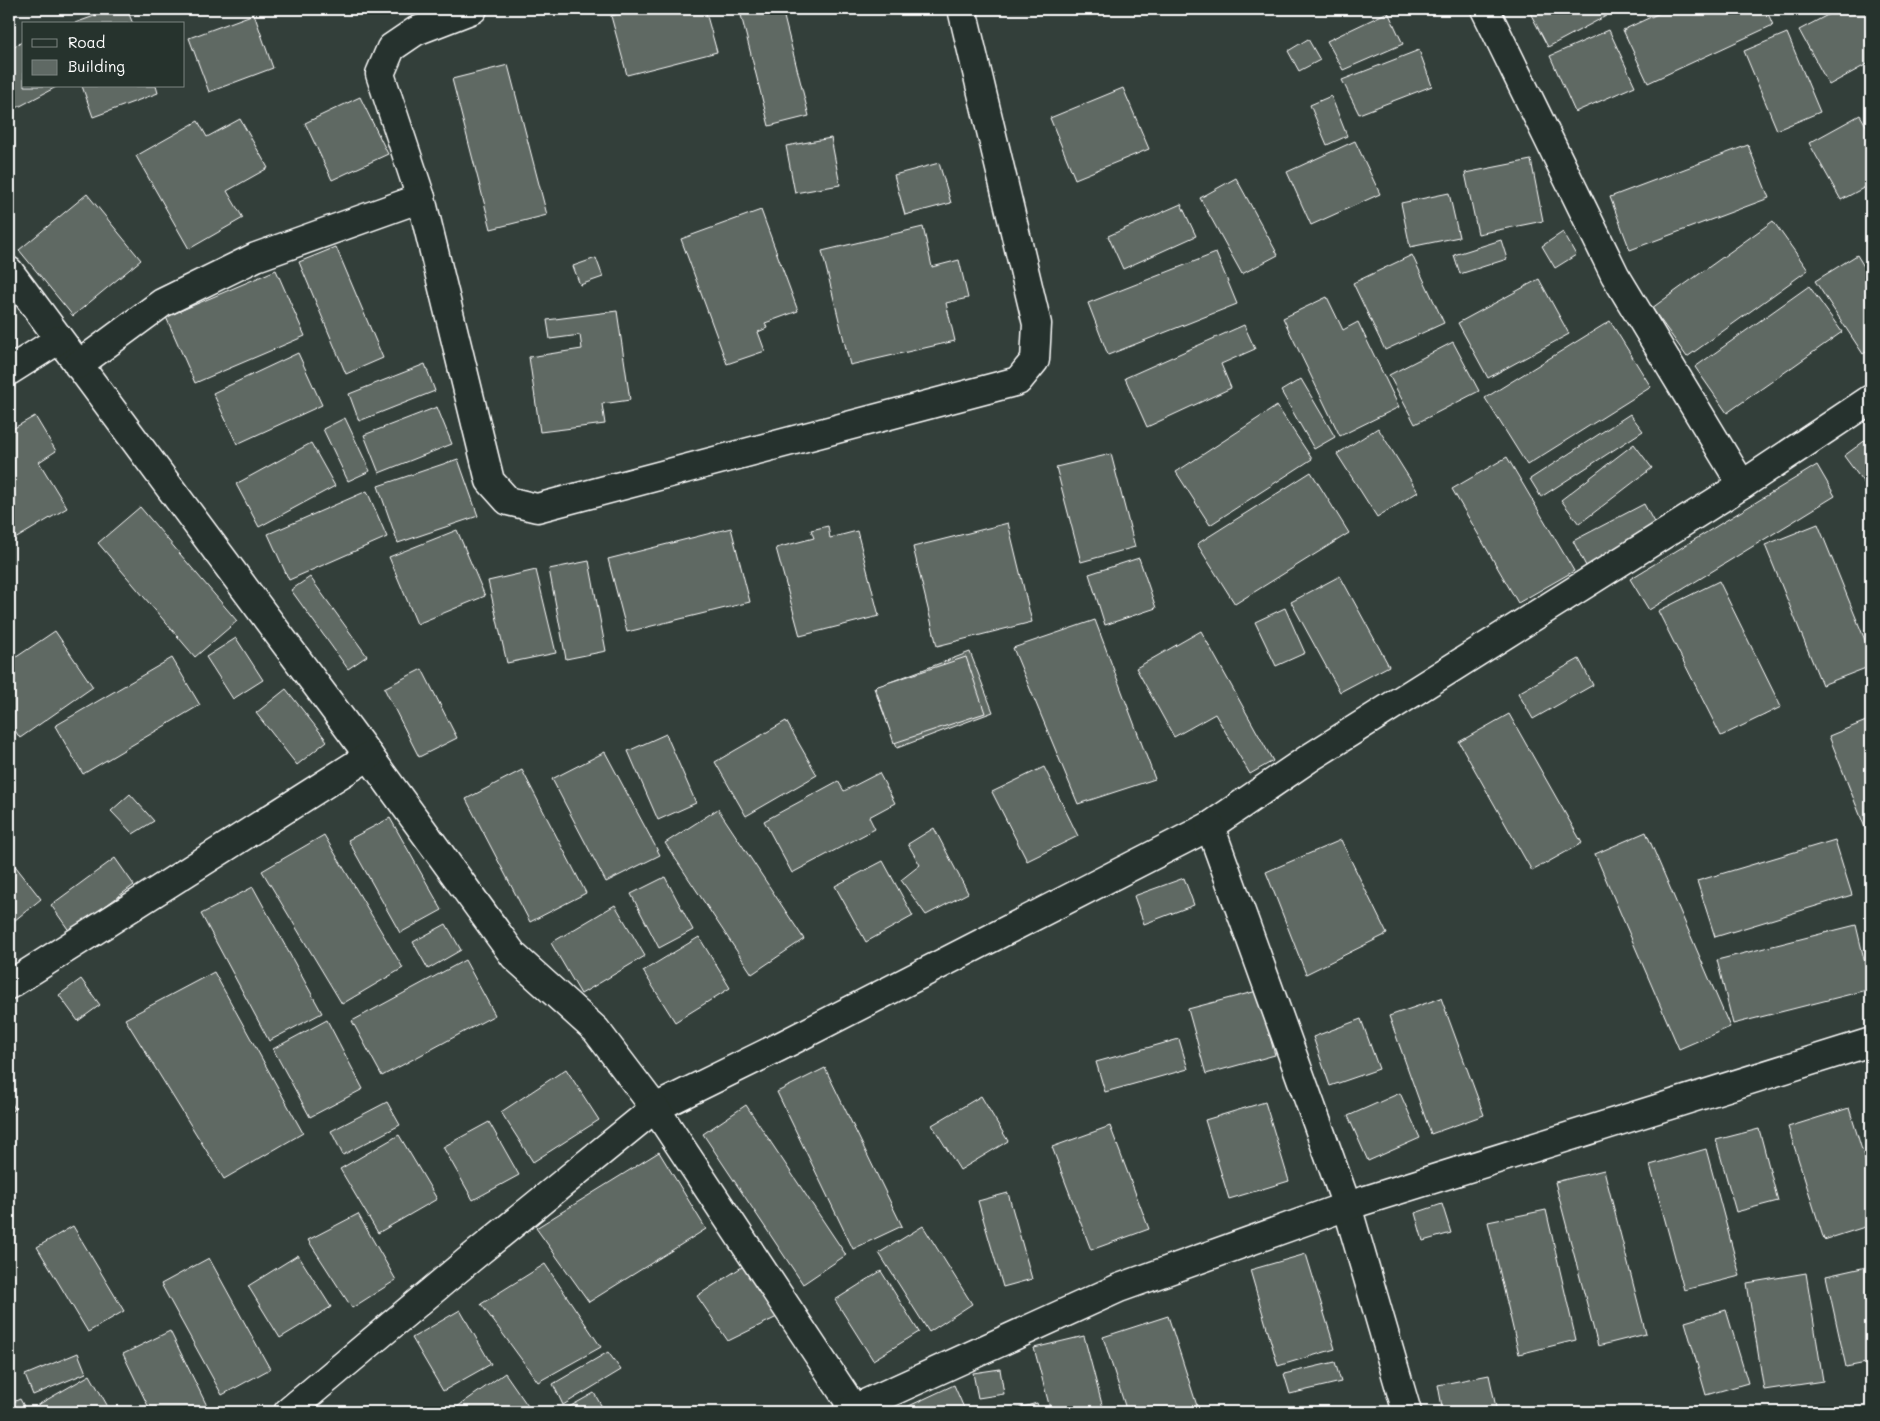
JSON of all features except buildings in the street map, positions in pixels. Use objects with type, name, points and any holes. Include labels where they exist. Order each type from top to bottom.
[{"type":"street","points":[[474,9],[416,31],[391,48],[380,74],[421,198],[490,482],[508,501],[537,508],[1018,381],[1035,360],[1038,324],[962,9]]},
{"type":"street","points":[[1485,9],[1615,275],[1742,485]]},
{"type":"street","points":[[78,365],[162,303],[256,257],[421,198]]},
{"type":"street","points":[[9,271],[58,340],[369,756],[514,956],[596,1030],[655,1108],[850,1411],[1119,1288],[1346,1206],[1871,1042]]},
{"type":"street","points":[[9,371],[58,340]]},
{"type":"street","points":[[288,1412],[470,1259],[655,1108],[780,1047],[1210,826],[1311,757],[1742,485],[1871,399]]},
{"type":"street","points":[[9,985],[369,756]]},
{"type":"street","points":[[1210,826],[1346,1206],[1408,1412]]}]
